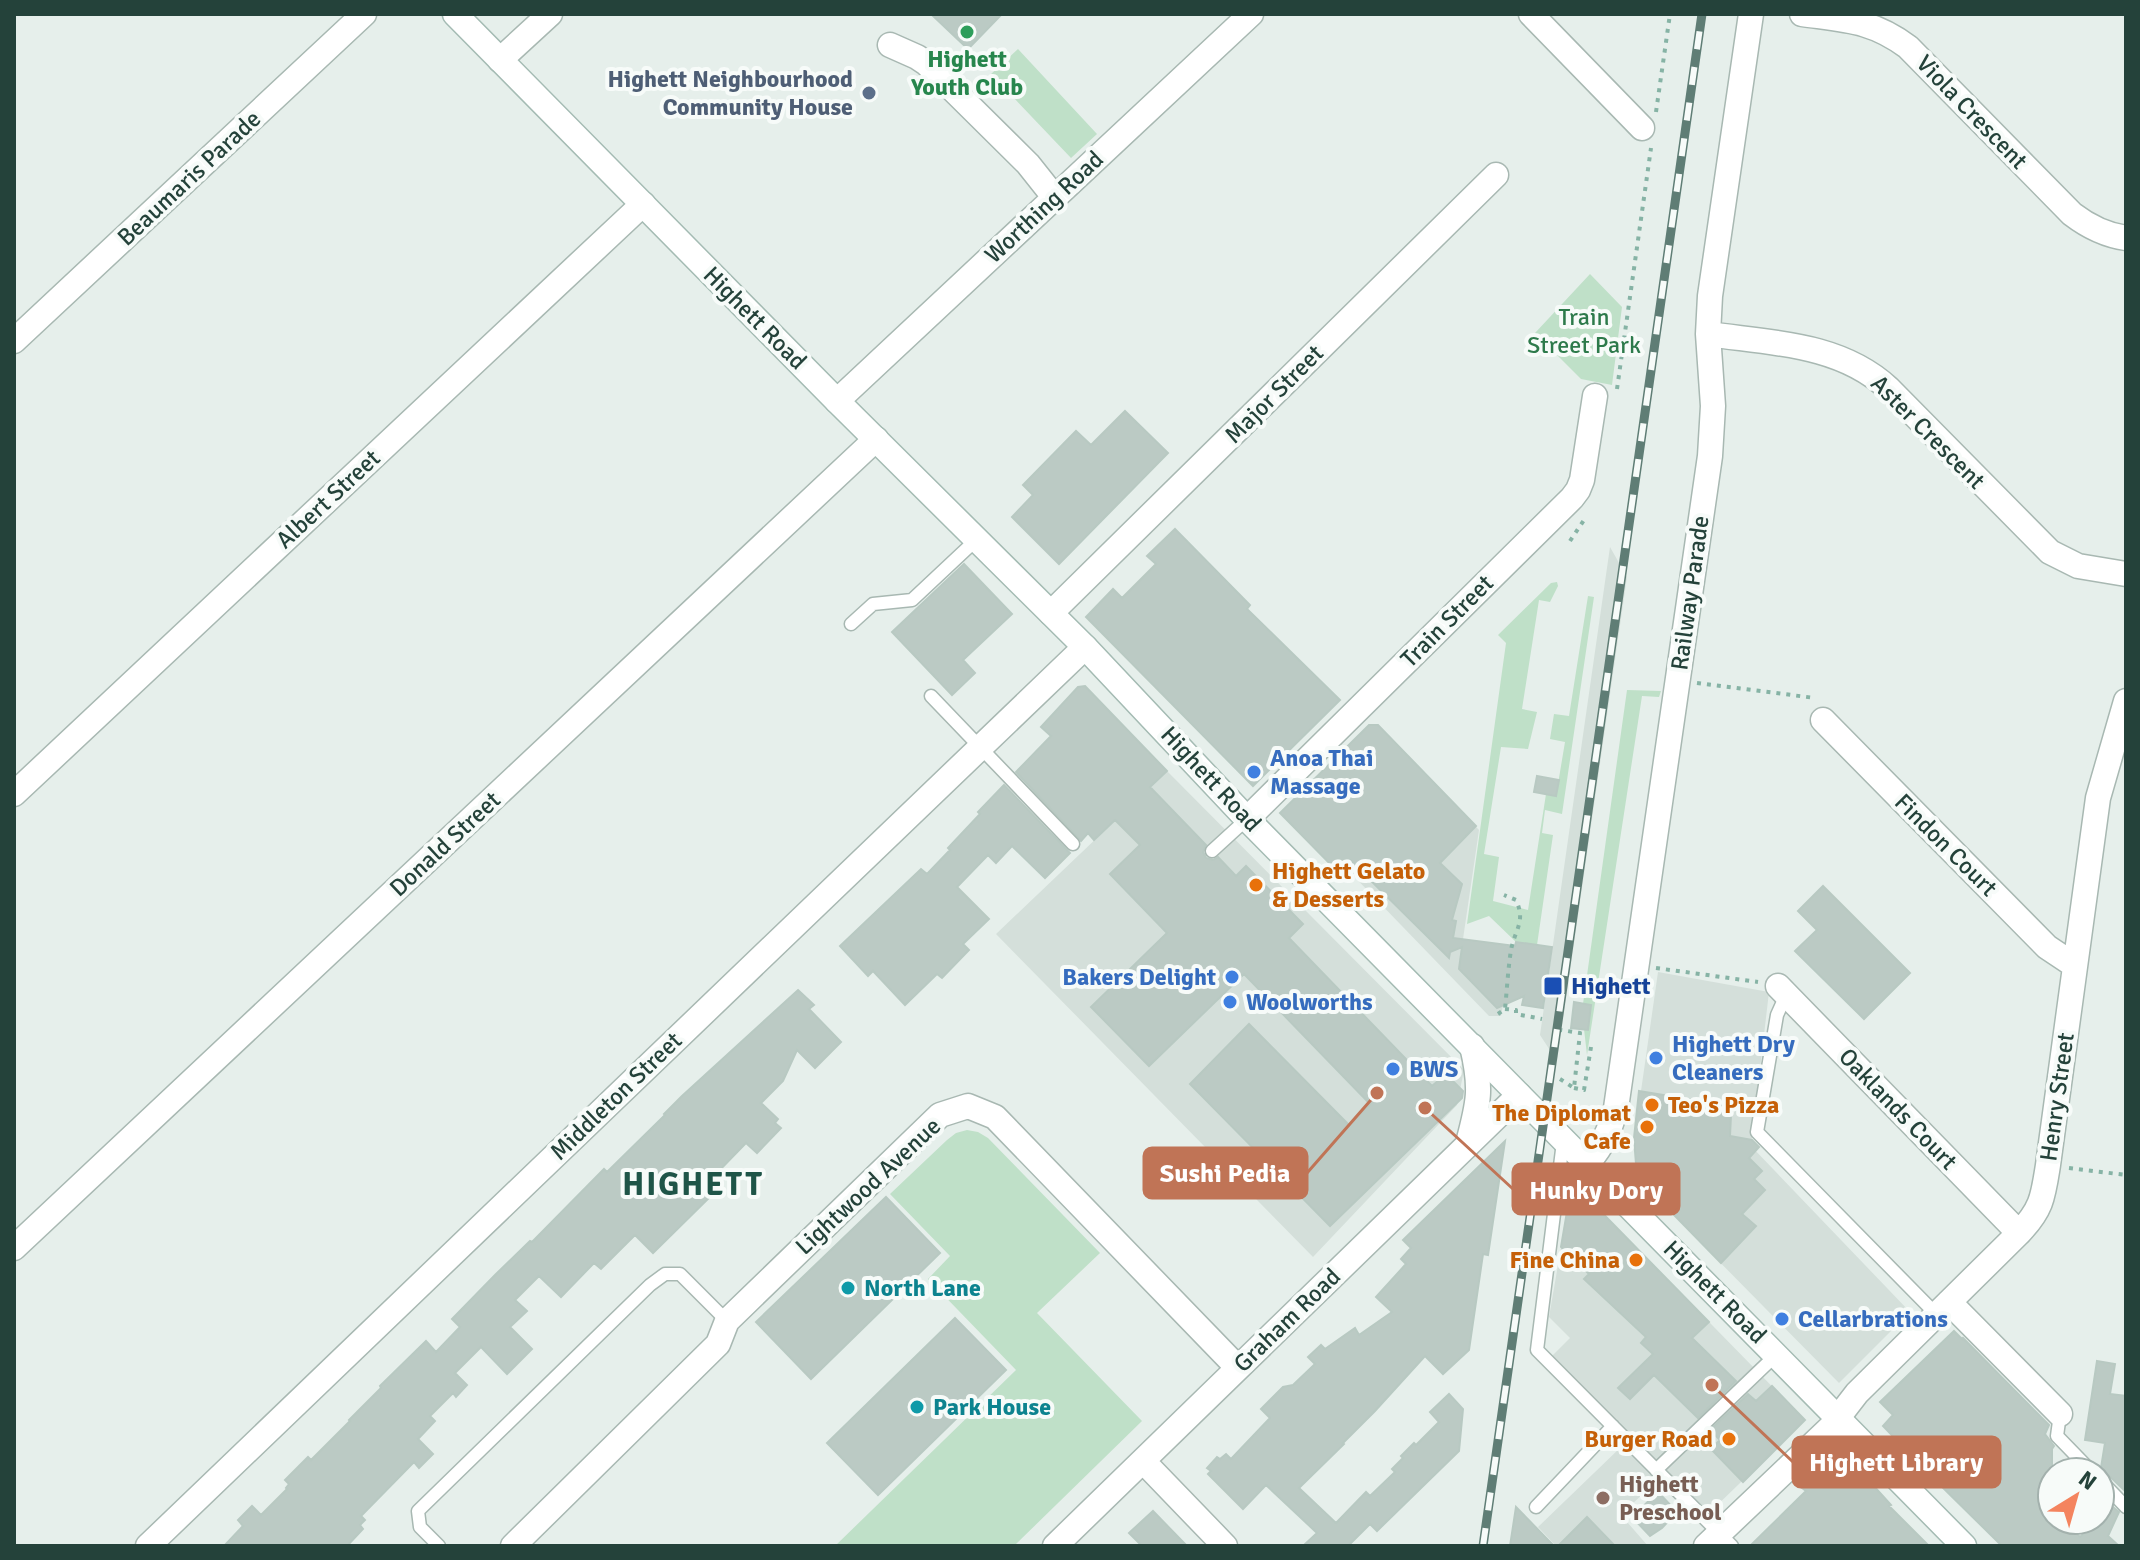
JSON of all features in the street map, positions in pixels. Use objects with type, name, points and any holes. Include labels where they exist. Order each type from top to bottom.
[{"type":"street","name":"Beaumaris Parade","points":[[14,341],[364,14]]},
{"type":"street","name":"Highett Road","points":[[455,14],[1085,647],[1247,819],[1964,1546]]},
{"type":"street","points":[[500,60],[550,14]]},
{"type":"street","points":[[1531,14],[1650,130]]},
{"type":"street","name":"Railway Parade","points":[[1588,1163],[1602,1146],[1616,1108],[1678,681],[1713,425],[1708,334],[1710,296],[1751,14]]},
{"type":"street","name":"Viola Crescent","points":[[1802,14],[1863,22],[1895,37],[2072,214],[2100,232],[2126,238]]},
{"type":"street","name":"Worthing Road","points":[[837,401],[1055,198],[1238,18]]},
{"type":"street","points":[[890,45],[926,63],[1028,164],[1055,198]]},
{"type":"street","name":"Major Street","points":[[1051,613],[1496,175]]},
{"type":"street","name":"Albert Street","points":[[14,794],[643,204]]},
{"type":"street","name":"Aster Crescent","points":[[1708,334],[1805,348],[1847,360],[1864,369],[1888,388],[2050,552],[2078,566],[2126,574]]},
{"type":"street","name":"Train Street","points":[[1247,819],[1572,498],[1582,480],[1606,396]]},
{"type":"street","name":"Donald Street","points":[[14,1248],[876,439]]},
{"type":"street","name":"Middleton Street","points":[[148,1546],[1085,647]]},
{"type":"street","name":"Henry Street","points":[[1719,1542],[1830,1428],[1857,1393],[2019,1233],[2040,1206],[2098,798],[2126,701]]},
{"type":"street","name":"Findon Court","points":[[1823,720],[2047,947],[2074,965]]},
{"type":"street","name":"Oaklands Court","points":[[1777,988],[2019,1233]]},
{"type":"street","points":[[1468,1143],[1479,1096],[1479,1075],[1472,1046]]},
{"type":"street","name":"Graham Road","points":[[1055,1546],[1519,1095]]},
{"type":"street","name":"Lightwood Avenue","points":[[513,1546],[718,1344],[727,1321],[940,1115],[968,1106],[995,1117],[1238,1368]]},
{"type":"street","points":[[1943,1308],[2060,1414]]},
{"type":"street","points":[[1143,1461],[1225,1546]]},
{"type":"lane","points":[[851,624],[873,604],[912,600],[976,540]]},
{"type":"lane","points":[[931,696],[1073,844]]},
{"type":"lane","points":[[1212,851],[1247,819]]},
{"type":"lane","points":[[1777,988],[1777,1015],[1757,1132],[1943,1308]]},
{"type":"lane","points":[[1564,1139],[1537,1350],[1656,1470],[1719,1542]]},
{"type":"lane","points":[[439,1546],[420,1527],[418,1511],[650,1285],[665,1274],[680,1274],[727,1321]]},
{"type":"lane","points":[[1656,1470],[1777,1354]]},
{"type":"lane","points":[[2060,1414],[2057,1436],[2076,1456]]},
{"type":"lane","points":[[1536,1507],[1613,1426]]},
{"type":"path","points":[[1606,396],[1670,14]]},
{"type":"path","points":[[1570,541],[1591,509]]},
{"type":"path","points":[[1504,895],[1516,900],[1521,910],[1520,927],[1511,947],[1505,1009]]},
{"type":"path","points":[[1654,968],[1777,988]]},
{"type":"path","points":[[1498,1014],[1505,1009],[1516,1010],[1516,1014],[1542,1019]]},
{"type":"path","points":[[1561,1030],[1580,1033],[1574,1088]]},
{"type":"path","points":[[1560,1079],[1584,1090],[1591,1047]]},
{"type":"path","points":[[2048,1165],[2126,1175]]},
{"type":"shaded area","points":[[1610,547],[1627,577],[1557,1061],[1540,1035]]},
{"type":"shaded area","name":"Woolworths","points":[[1167,771],[1464,1070],[1457,1105],[1313,1257],[996,934]]},
{"type":"shaded area","points":[[1433,781],[1479,830],[1463,939],[1504,945],[1501,1016],[1489,1016],[1343,865]]},
{"type":"shaded area","points":[[1658,972],[1769,992],[1751,1146],[1910,1312],[1839,1383],[1695,1237],[1637,1169],[1634,1138]]},
{"type":"shaded area","points":[[1578,1188],[1805,1420],[1707,1515],[1552,1356],[1570,1338],[1549,1317],[1571,1190]]},
{"type":"shaded area","name":"Highett Preschool","points":[[1622,1446],[1657,1480],[1621,1515],[1648,1546],[1556,1546],[1538,1527]]},
{"type":"green space","points":[[1018,49],[1097,134],[1071,158],[991,74]]},
{"type":"green space","name":"Train Street Park","points":[[1590,274],[1622,307],[1612,385],[1581,379],[1535,333]]},
{"type":"green space","points":[[1557,582],[1550,602],[1539,600],[1522,709],[1537,712],[1528,749],[1501,747],[1484,854],[1499,857],[1493,901],[1528,910],[1546,794],[1556,796],[1565,742],[1550,739],[1554,714],[1569,716],[1588,596],[1594,597],[1562,814],[1545,810],[1542,833],[1553,835],[1537,945],[1516,942],[1489,916],[1467,924],[1506,643],[1498,635],[1551,583]]},
{"type":"green space","points":[[1627,690],[1661,691],[1659,697],[1642,696],[1587,1055],[1584,1029],[1591,1005],[1583,1004]]},
{"type":"green space","points":[[967,1130],[988,1138],[1100,1253],[1037,1313],[1142,1421],[1014,1546],[835,1546],[1016,1370],[928,1279],[950,1256],[890,1194],[947,1140]]},
{"type":"building","name":"Highett Youth Club","points":[[931,14],[1002,14],[968,49]]},
{"type":"building","points":[[1125,411],[1168,453],[1059,564],[1012,517],[1033,495],[1023,485],[1076,431],[1091,445]]},
{"type":"building","points":[[1175,529],[1250,605],[1247,609],[1340,700],[1253,786],[1086,617],[1113,589],[1122,598],[1156,564],[1147,556]]},
{"type":"building","points":[[964,564],[1012,614],[963,660],[975,673],[952,695],[892,632]]},
{"type":"building","points":[[1085,686],[1167,771],[1150,787],[1206,845],[1203,852],[1206,858],[1213,860],[1218,857],[1236,876],[1246,866],[1303,924],[1289,938],[1432,1086],[1446,1074],[1463,1091],[1462,1098],[1330,1226],[1190,1084],[1249,1024],[1349,1125],[1370,1104],[1244,974],[1149,1066],[1091,1007],[1167,933],[1110,874],[1140,845],[1115,820],[1094,840],[1088,833],[1081,841],[1016,772],[1051,736],[1041,727],[1078,687]]},
{"type":"building","points":[[1369,725],[1378,725],[1476,826],[1440,863],[1462,884],[1452,920],[1456,921],[1453,938],[1552,947],[1543,1008],[1522,1005],[1524,996],[1497,1008],[1459,969],[1462,947],[1450,952],[1449,958],[1350,860],[1336,870],[1280,813]]},
{"type":"building","points":[[1537,776],[1559,780],[1556,796],[1534,792]]},
{"type":"building","points":[[1004,785],[1070,853],[1045,878],[1012,846],[996,863],[988,855],[957,887],[989,919],[963,944],[969,950],[942,978],[937,974],[905,1005],[873,971],[868,976],[840,946],[921,869],[927,874]]},
{"type":"building","points":[[1823,886],[1910,973],[1864,1019],[1795,951],[1817,930],[1798,911]]},
{"type":"building","points":[[798,990],[814,1005],[809,1009],[841,1042],[815,1068],[797,1050],[783,1081],[761,1103],[778,1119],[775,1123],[781,1128],[757,1153],[746,1143],[711,1179],[720,1187],[653,1253],[635,1235],[601,1269],[594,1263],[561,1297],[539,1276],[515,1300],[527,1311],[510,1327],[532,1349],[507,1374],[481,1347],[455,1373],[467,1385],[456,1397],[453,1393],[430,1416],[435,1421],[418,1439],[433,1454],[419,1468],[414,1462],[361,1516],[365,1520],[360,1525],[363,1529],[347,1546],[224,1546],[243,1526],[238,1520],[252,1506],[261,1515],[287,1489],[289,1484],[285,1480],[308,1457],[311,1460],[426,1341],[436,1352],[460,1327],[452,1319],[496,1274],[604,1169],[607,1172],[682,1096]]},
{"type":"building","points":[[1574,1002],[1591,1005],[1588,1030],[1571,1028]]},
{"type":"building","points":[[1639,1091],[1725,1105],[1725,1114],[1731,1115],[1730,1136],[1752,1140],[1759,1147],[1749,1158],[1762,1171],[1754,1179],[1765,1190],[1742,1214],[1756,1226],[1721,1263],[1637,1177],[1634,1138]]},
{"type":"building","points":[[1505,1141],[1488,1255],[1483,1254],[1469,1350],[1443,1374],[1425,1356],[1299,1488],[1336,1523],[1366,1492],[1370,1496],[1395,1472],[1392,1469],[1403,1458],[1401,1456],[1439,1422],[1430,1412],[1449,1394],[1463,1409],[1459,1451],[1377,1531],[1370,1524],[1348,1546],[1303,1546],[1317,1533],[1266,1485],[1243,1509],[1208,1474],[1211,1471],[1207,1468],[1217,1457],[1220,1459],[1226,1454],[1231,1459],[1270,1418],[1261,1409],[1283,1387],[1293,1385],[1315,1364],[1308,1357],[1321,1345],[1325,1349],[1355,1328],[1359,1335],[1392,1312],[1376,1297],[1406,1264],[1401,1259],[1411,1248],[1403,1240]]},
{"type":"building","points":[[1572,1182],[1709,1322],[1692,1338],[1736,1381],[1698,1418],[1654,1375],[1630,1399],[1618,1388],[1653,1354],[1641,1343],[1646,1337],[1584,1279],[1589,1274],[1561,1247]]},
{"type":"building","name":"North Lane","points":[[886,1197],[940,1253],[811,1379],[756,1322]]},
{"type":"building","name":"Park House","points":[[955,1318],[1006,1370],[878,1495],[827,1443]]},
{"type":"building","points":[[1954,1331],[2049,1425],[2045,1434],[2054,1446],[2052,1456],[2036,1456],[2036,1536],[2108,1536],[2119,1546],[2002,1546],[1883,1426],[1893,1415],[1880,1402]]},
{"type":"building","points":[[2097,1361],[2115,1364],[2110,1394],[2126,1396],[2126,1492],[2116,1482],[2116,1456],[2103,1456],[2105,1443],[2085,1440]]},
{"type":"building","points":[[1772,1386],[1805,1420],[1743,1482],[1711,1449],[1720,1440],[1710,1430],[1748,1394],[1756,1401]]},
{"type":"building","points":[[1835,1457],[1853,1463],[1889,1506],[1929,1546],[1750,1546],[1806,1491],[1802,1488]]},
{"type":"building","points":[[1658,1492],[1677,1512],[1650,1536],[1632,1517]]},
{"type":"building","points":[[1516,1507],[1554,1546],[1510,1546]]},
{"type":"building","points":[[1153,1511],[1187,1546],[1142,1546],[1129,1533]]},
{"type":"building","points":[[1587,1517],[1615,1546],[1558,1546]]},
{"type":"railway","points":[[1483,1546],[1702,14]]},
{"type":"place","name":"Highett Youth Club","points":[[967,32]]},
{"type":"place","name":"Highett Neighbourhood Community House","points":[[869,93]]},
{"type":"place","name":"Anoa Thai Massage","points":[[1254,772]]},
{"type":"place","name":"Highett Gelato & Desserts","points":[[1256,885]]},
{"type":"place","name":"Bakers Delight","points":[[1232,977]]},
{"type":"place","name":"Highett","points":[[1553,986]]},
{"type":"place","name":"Woolworths","points":[[1230,1002]]},
{"type":"place","name":"Highett Dry Cleaners","points":[[1656,1058]]},
{"type":"place","name":"BWS","points":[[1393,1069]]},
{"type":"place","name":"Sushi Pedia","points":[[1377,1093]]},
{"type":"place","name":"Teo's Pizza","points":[[1652,1105]]},
{"type":"place","name":"Hunky Dory","points":[[1425,1108]]},
{"type":"place","name":"The Diplomat Cafe","points":[[1647,1127]]},
{"type":"place","name":"Fine China","points":[[1636,1260]]},
{"type":"place","name":"North Lane","points":[[848,1288]]},
{"type":"place","name":"Cellarbrations","points":[[1782,1319]]},
{"type":"place","name":"Highett Library","points":[[1712,1385]]},
{"type":"place","name":"Park House","points":[[917,1407]]},
{"type":"place","name":"Burger Road","points":[[1729,1439]]},
{"type":"place","name":"Highett Preschool","points":[[1603,1498]]},
{"type":"district","name":"HIGHETT","points":[[693,1184]]}]
